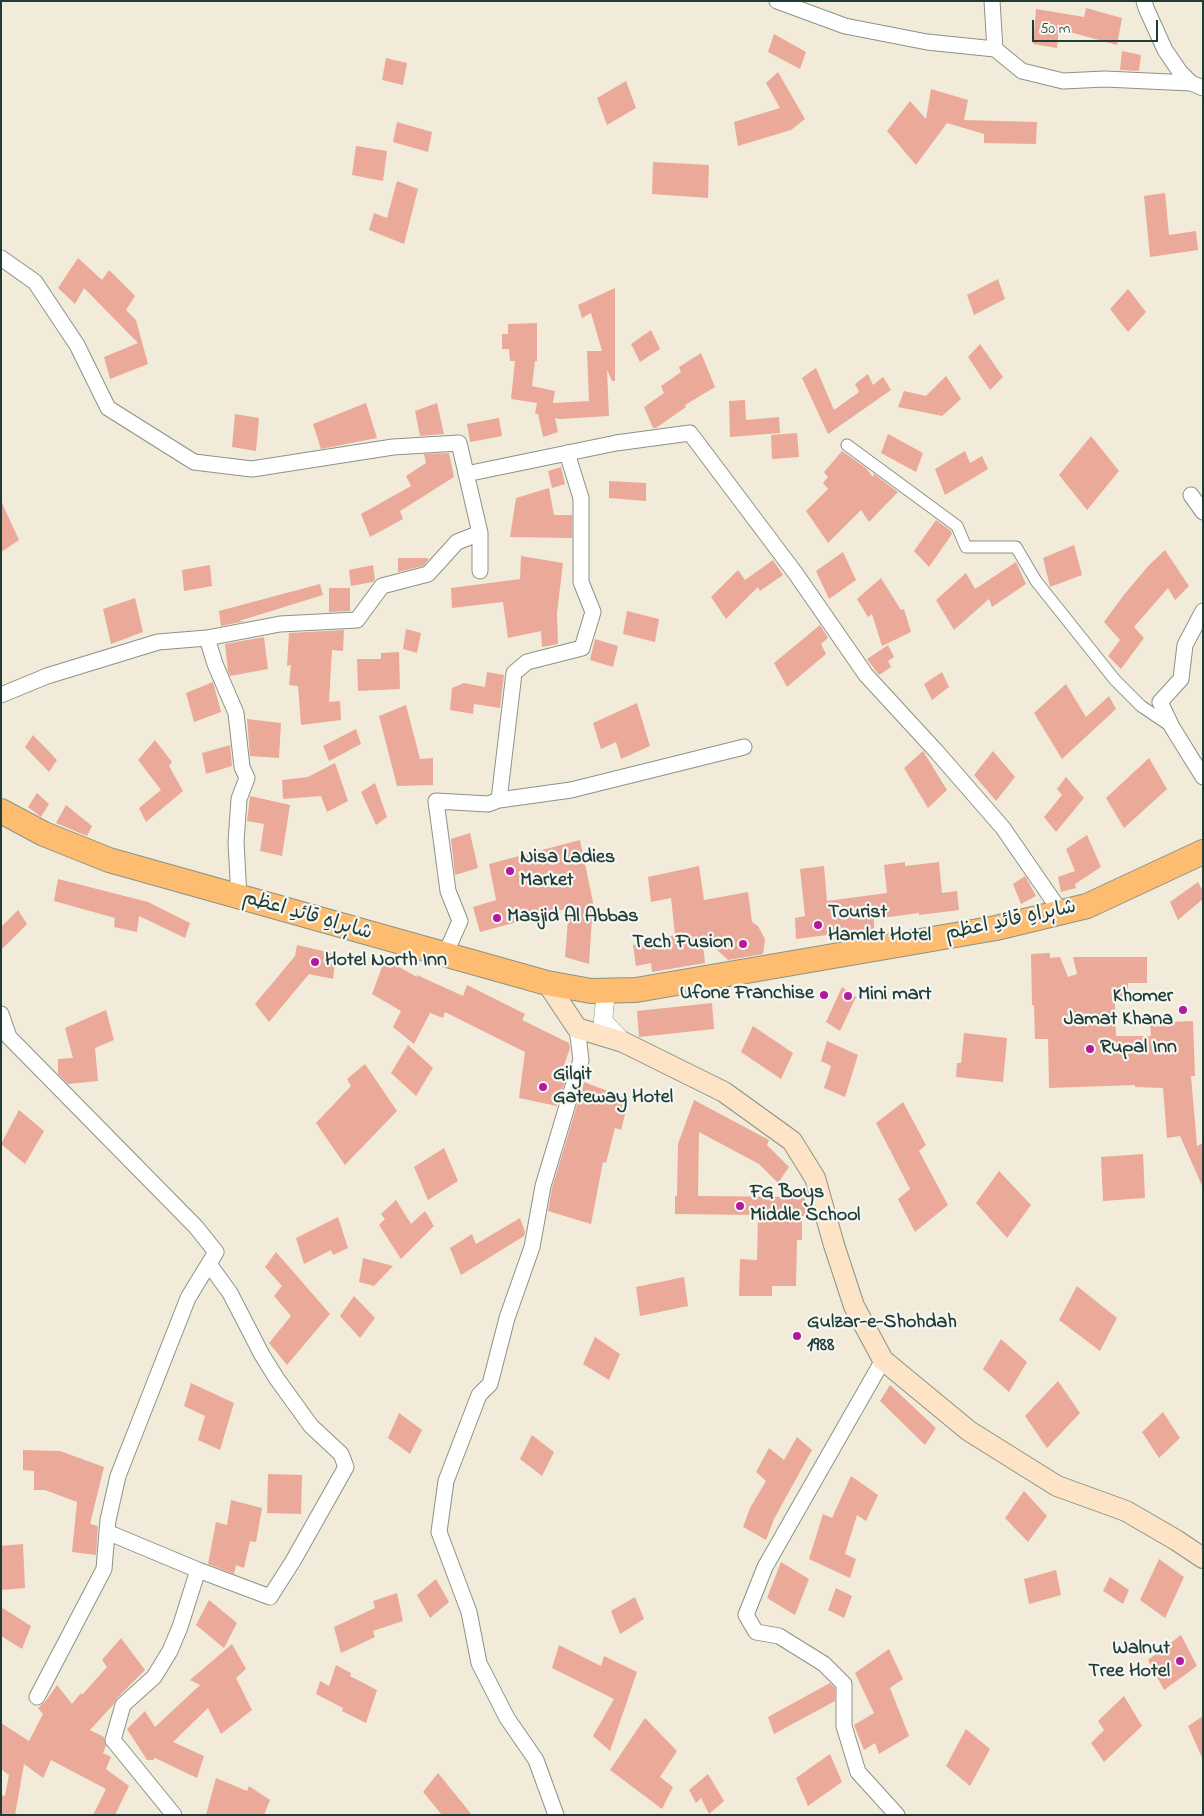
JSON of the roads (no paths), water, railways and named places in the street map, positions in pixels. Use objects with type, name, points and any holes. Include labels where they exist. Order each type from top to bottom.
[{"type":"highway","name":"شاہراہِ قائدِ اعظم","points":[[1,811],[44,834],[109,860],[546,983],[591,991],[636,990],[996,928],[1087,906],[1203,854]]},
{"type":"main road","points":[[546,983],[577,1028],[623,1042],[724,1092],[792,1141],[815,1178],[854,1306],[883,1360],[969,1431],[1057,1486],[1126,1511],[1203,1558]]},
{"type":"street","points":[[777,1],[845,26],[927,42],[995,49],[1022,71],[1064,81],[1105,80],[1197,85]]},
{"type":"street","points":[[992,1],[995,49]]},
{"type":"street","points":[[1144,1],[1164,50],[1180,72],[1197,85]]},
{"type":"street","points":[[1,258],[35,282],[77,345],[108,408],[194,462],[252,469],[394,447],[459,444],[480,533],[480,571]]},
{"type":"street","points":[[466,474],[616,444],[690,434],[796,574],[866,675],[1003,828],[1061,912]]},
{"type":"street","points":[[848,445],[957,526],[966,546],[1016,546],[1036,581],[1116,680],[1141,706],[1172,727]]},
{"type":"street","points":[[499,800],[514,673],[527,662],[582,648],[593,612],[581,582],[581,498],[567,453]]},
{"type":"street","points":[[1191,495],[1203,512]]},
{"type":"street","points":[[1,695],[47,676],[158,642],[207,638],[280,624],[357,620],[382,586],[428,574],[457,542],[480,533]]},
{"type":"street","points":[[1203,611],[1185,645],[1181,679],[1160,702],[1172,727],[1203,777]]},
{"type":"street","points":[[207,638],[215,664],[236,713],[242,767],[247,778],[240,799],[236,842],[239,898]]},
{"type":"street","points":[[446,955],[460,922],[448,891],[436,801],[488,804],[499,800],[571,790],[744,747]]},
{"type":"street","points":[[606,991],[603,1021],[623,1042]]},
{"type":"street","points":[[1,1014],[5,1034],[196,1227],[216,1252],[188,1298],[118,1476],[108,1520],[104,1569],[37,1697]]},
{"type":"street","points":[[556,1815],[536,1760],[507,1718],[479,1663],[469,1612],[439,1532],[446,1481],[479,1395],[490,1384],[507,1318],[532,1247],[543,1186],[581,1060],[577,1028]]},
{"type":"street","points":[[107,1532],[198,1570],[270,1597],[293,1561],[346,1467],[340,1454],[311,1426],[277,1379],[262,1355],[230,1293],[209,1264]]},
{"type":"street","points":[[883,1360],[766,1567],[746,1616],[756,1632],[779,1636],[824,1664],[844,1684],[844,1726],[858,1772],[897,1815]]},
{"type":"street","points":[[174,1815],[113,1740],[123,1705],[154,1677],[170,1651],[180,1627],[198,1570]]},
{"type":"place","name":"Nisa Ladies Market","points":[[510,871]]},
{"type":"place","name":"Masjid Al Abbas","points":[[497,918]]},
{"type":"place","name":"Tourist Hamlet Hotel","points":[[818,925]]},
{"type":"place","name":"Tech Fusion","points":[[743,944]]},
{"type":"place","name":"Hotel North Inn","points":[[315,962]]},
{"type":"place","name":"Ufone Franchise","points":[[824,995]]},
{"type":"place","name":"Mini mart","points":[[848,996]]},
{"type":"place","name":"Khomer Jamat Khana","points":[[1183,1010]]},
{"type":"place","name":"Rupal Inn","points":[[1090,1049]]},
{"type":"place","name":"Gilgit Gateway Hotel","points":[[543,1087]]},
{"type":"place","name":"FG Boys Middle School","points":[[740,1206]]},
{"type":"place","name":"Gulzar-e-Shohdah 1988","points":[[797,1336]]},
{"type":"place","name":"Walnut Tree Hotel","points":[[1180,1661]]}]
